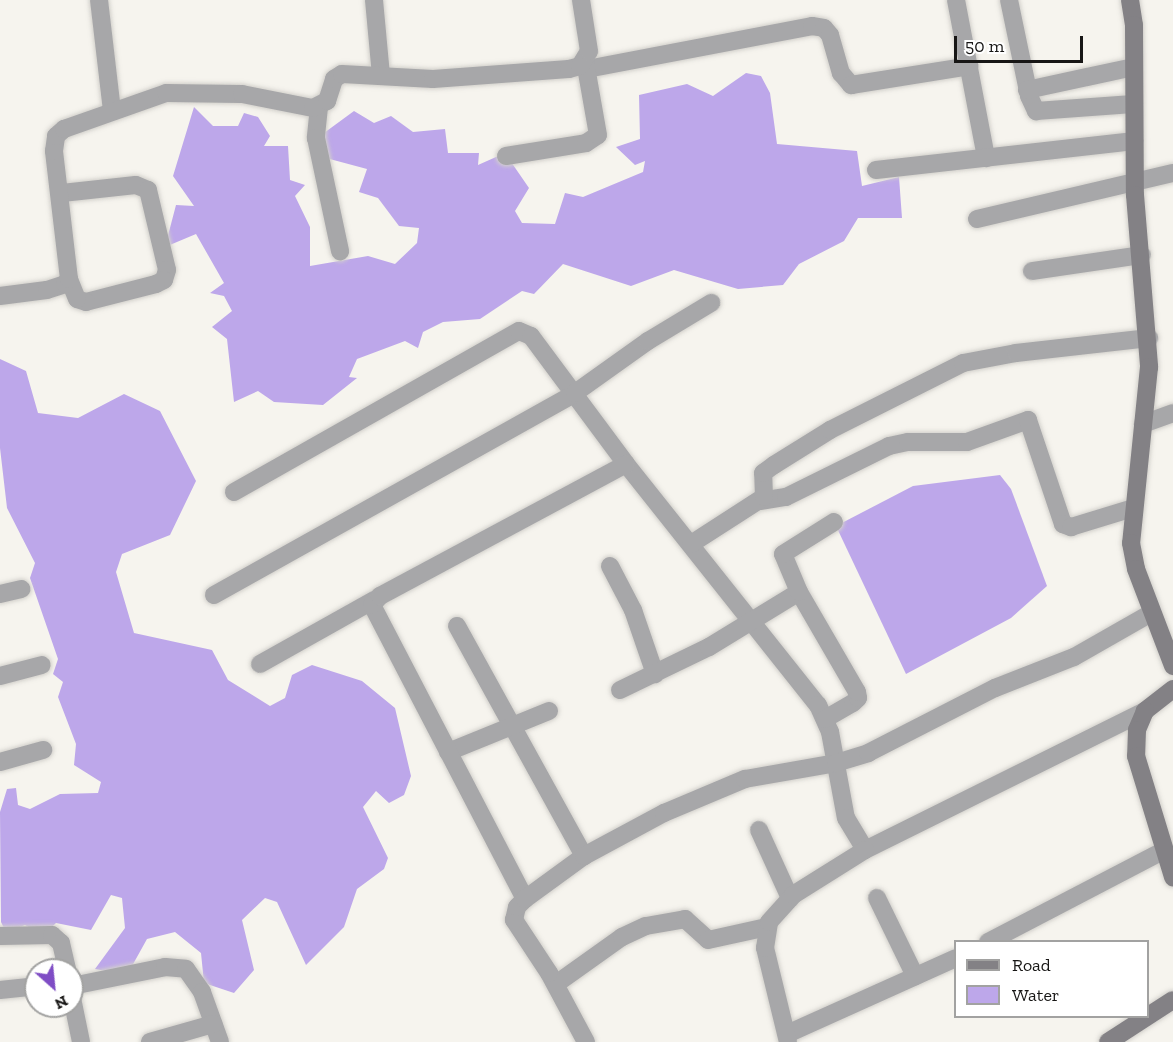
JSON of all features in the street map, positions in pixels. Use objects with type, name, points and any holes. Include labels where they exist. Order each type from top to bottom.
[{"type":"street","points":[[99,0],[112,111]]},
{"type":"street","points":[[374,0],[381,76]]},
{"type":"street","points":[[506,156],[586,143],[598,135],[586,65],[588,51],[581,0]]},
{"type":"street","points":[[956,0],[986,158]]},
{"type":"street","points":[[1009,0],[1032,107],[1041,112],[1133,104]]},
{"type":"street","points":[[1130,0],[1134,67],[1135,182],[1149,338],[1131,543],[1151,613],[1173,666]]},
{"type":"street","points":[[62,193],[136,185],[148,190],[167,270],[164,280],[156,284],[86,302],[77,299],[69,279],[62,193],[54,151],[58,132],[154,96],[186,91],[242,94],[319,107],[327,101],[337,76],[433,79],[554,72],[812,26],[824,28],[831,35],[841,74],[851,85],[969,66]]},
{"type":"street","points":[[1027,90],[1134,67]]},
{"type":"street","points":[[319,107],[316,138],[340,251]]},
{"type":"street","points":[[876,170],[1134,141]]},
{"type":"street","points":[[977,219],[1173,173]]},
{"type":"street","points":[[1032,271],[1142,255]]},
{"type":"street","points":[[0,297],[47,290],[65,284],[69,279]]},
{"type":"street","points":[[214,595],[575,393],[648,341],[711,303]]},
{"type":"street","points":[[234,492],[519,332],[531,336],[626,464],[754,620],[825,719],[846,818],[865,850]]},
{"type":"street","points":[[691,544],[760,501],[766,493],[763,473],[774,465],[830,430],[963,363],[1016,352],[1149,338]]},
{"type":"street","points":[[1143,424],[1173,413]]},
{"type":"street","points":[[760,501],[786,497],[889,446],[908,442],[968,442],[1028,420],[1063,524],[1071,527],[1133,508]]},
{"type":"street","points":[[260,664],[626,464]]},
{"type":"street","points":[[825,719],[853,703],[858,698],[857,692],[799,592],[783,554],[834,522]]},
{"type":"street","points":[[610,566],[633,610],[655,674]]},
{"type":"street","points":[[0,594],[21,589]]},
{"type":"street","points":[[620,690],[655,674],[754,620],[799,592]]},
{"type":"street","points":[[374,600],[373,610],[525,899]]},
{"type":"street","points":[[586,1042],[556,984],[514,920],[517,907],[525,899],[584,856],[664,813],[745,779],[836,763],[889,744],[995,688],[1074,657],[1151,613]]},
{"type":"street","points":[[457,627],[509,726],[584,856]]},
{"type":"street","points":[[0,676],[42,665]]},
{"type":"street","points":[[954,959],[787,1038],[765,948],[767,927],[776,910],[790,898],[865,850],[1146,711],[1173,689]]},
{"type":"street","points":[[448,752],[549,711]]},
{"type":"street","points":[[1146,711],[1137,730],[1136,756],[1163,851],[1173,877]]},
{"type":"street","points":[[0,762],[44,750]]},
{"type":"street","points":[[759,830],[790,898]]},
{"type":"street","points":[[992,940],[1163,851]]},
{"type":"street","points":[[877,898],[915,976]]},
{"type":"street","points":[[556,984],[622,937],[646,926],[685,919],[708,940],[767,927]]},
{"type":"street","points":[[0,936],[52,935],[61,943],[64,958]]},
{"type":"street","points":[[84,984],[165,967],[186,969],[197,982],[220,1042]]},
{"type":"street","points":[[0,990],[24,987]]},
{"type":"street","points":[[1149,1016],[1173,1000]]},
{"type":"street","points":[[76,1018],[81,1042]]},
{"type":"street","points":[[1108,1042],[1145,1018]]},
{"type":"street","points":[[150,1042],[213,1024]]},
{"type":"water","points":[[746,73],[761,76],[770,93],[777,144],[857,151],[862,186],[899,177],[902,218],[858,218],[844,241],[799,264],[783,285],[738,289],[674,270],[631,286],[563,264],[534,294],[522,291],[480,319],[443,322],[423,332],[418,348],[405,341],[357,359],[349,377],[357,378],[323,405],[274,402],[258,391],[234,402],[227,339],[212,327],[232,311],[224,296],[210,293],[224,283],[196,234],[165,247],[176,205],[194,206],[173,176],[194,107],[213,126],[238,126],[244,113],[258,117],[270,136],[264,146],[288,146],[290,180],[305,185],[295,196],[310,227],[310,266],[368,256],[395,264],[417,243],[419,228],[399,226],[378,198],[359,192],[367,169],[326,158],[324,133],[354,111],[374,123],[391,116],[413,132],[445,129],[448,153],[479,153],[478,165],[505,153],[529,188],[515,211],[522,223],[555,224],[565,193],[583,197],[643,172],[645,161],[635,165],[616,147],[640,139],[639,95],[687,84],[713,96]]},
{"type":"water","points":[[0,359],[26,371],[38,413],[78,418],[124,394],[160,411],[196,481],[170,535],[122,554],[116,572],[134,633],[212,650],[228,680],[270,706],[285,698],[292,675],[312,665],[362,681],[395,708],[411,776],[404,795],[389,803],[376,791],[363,807],[388,858],[384,869],[357,889],[344,927],[306,965],[277,902],[265,898],[242,920],[254,970],[234,993],[204,983],[201,953],[175,932],[147,939],[127,975],[95,969],[125,928],[122,898],[111,895],[91,930],[56,923],[43,935],[25,925],[6,932],[1,922],[0,812],[7,789],[16,788],[18,805],[30,809],[60,794],[98,793],[101,782],[74,765],[76,744],[58,697],[63,682],[53,674],[58,659],[30,578],[35,563],[7,508],[0,448]]},
{"type":"water","points":[[1000,475],[1011,489],[1047,586],[1011,618],[906,674],[836,526],[913,486]]}]
